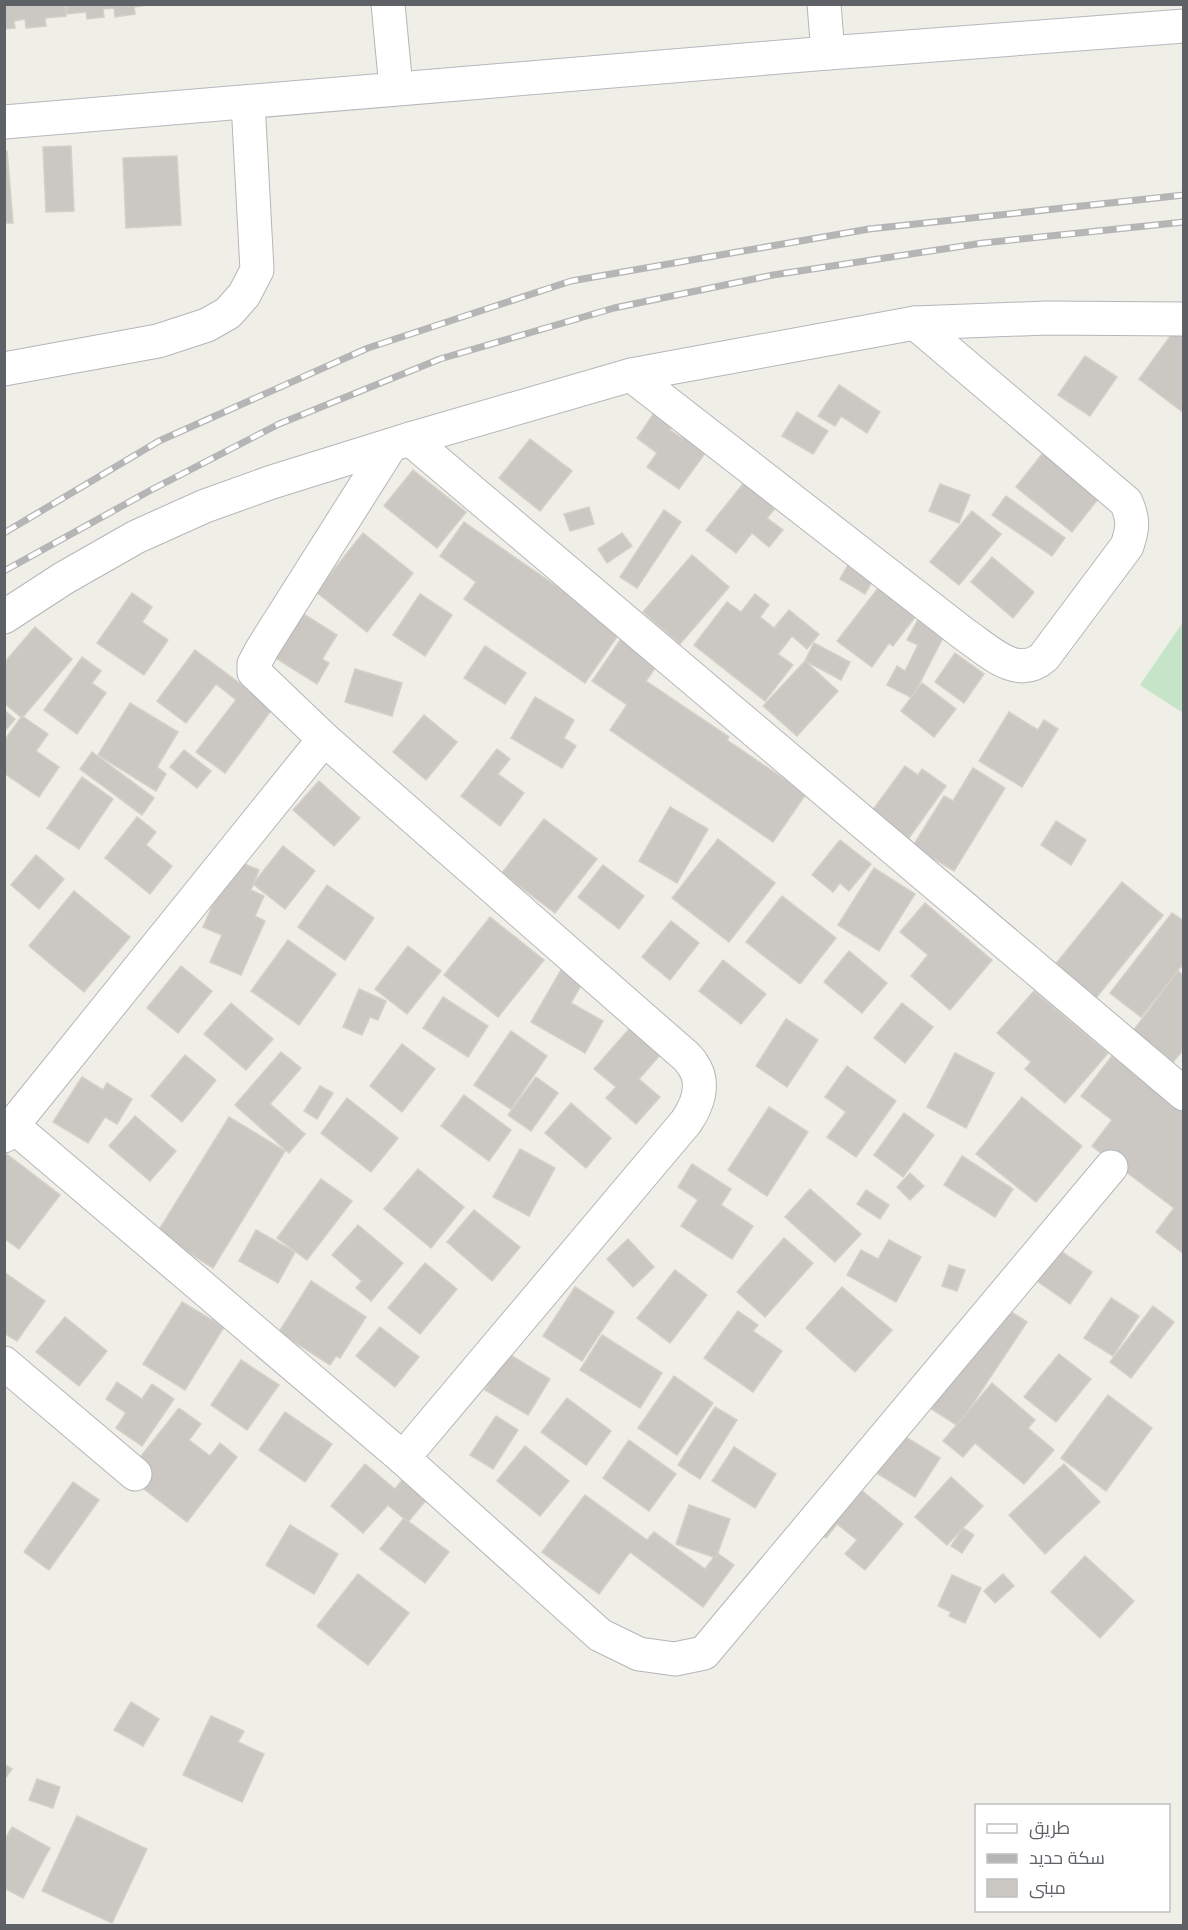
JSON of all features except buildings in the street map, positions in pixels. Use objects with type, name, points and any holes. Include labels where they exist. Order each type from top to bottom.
[{"type":"street","points":[[388,4],[396,88]]},
{"type":"street","points":[[824,4],[828,53]]},
{"type":"street","points":[[4,123],[396,88],[1184,26]]},
{"type":"street","points":[[4,369],[158,341],[207,325],[228,313],[244,295],[257,270],[248,102]]},
{"type":"street","points":[[4,617],[64,578],[126,543],[176,519],[272,482],[631,375],[915,323],[1047,318],[1184,319]]},
{"type":"street","points":[[631,375],[964,634],[1011,664],[1032,666],[1044,657],[1127,546],[1132,530],[1132,515],[1126,502],[915,323]]},
{"type":"street","points":[[401,442],[254,664],[253,669],[256,675],[324,739],[680,1051],[693,1065],[699,1083],[699,1099],[696,1108],[686,1122],[403,1458]]},
{"type":"street","points":[[401,442],[1184,1095]]},
{"type":"street","points":[[324,739],[9,1131],[403,1458],[600,1635],[639,1654],[675,1659],[704,1653],[1111,1167]]},
{"type":"street","points":[[4,1363],[135,1474]]},
{"type":"green space","points":[[1183,622],[1183,713],[1140,685]]},
{"type":"railway","points":[[4,533],[159,441],[368,348],[571,281],[869,229],[1184,195]]},
{"type":"railway","points":[[4,571],[151,490],[279,424],[440,359],[614,308],[773,275],[983,243],[1184,222]]}]
